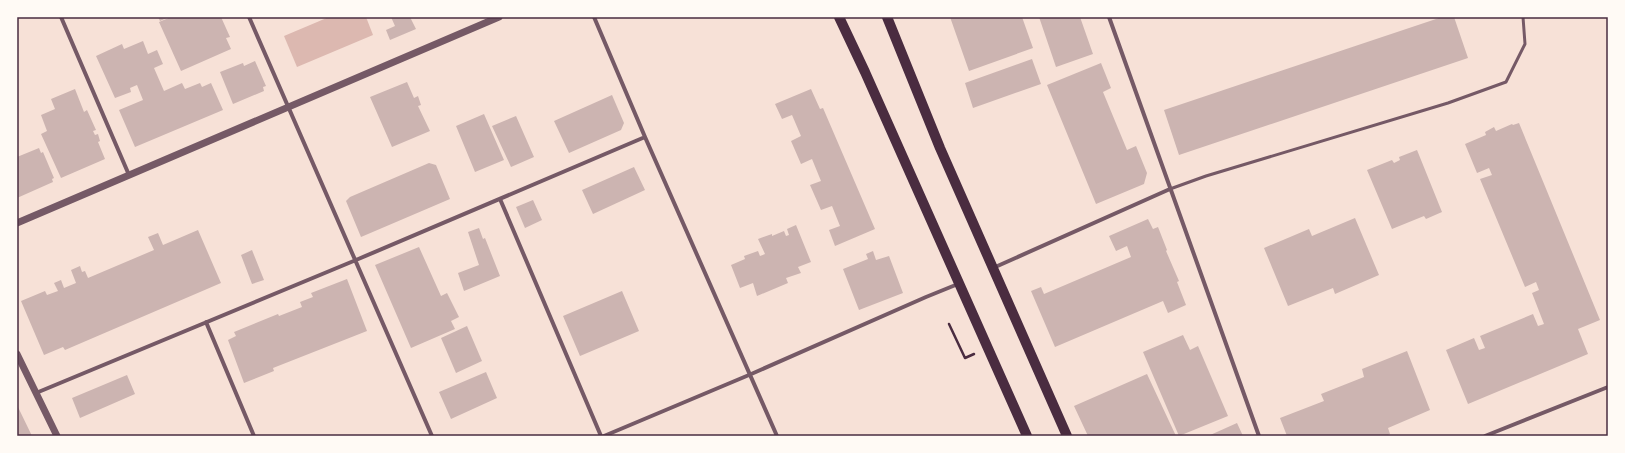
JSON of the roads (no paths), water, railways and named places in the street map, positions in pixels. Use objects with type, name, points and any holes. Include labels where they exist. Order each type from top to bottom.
[{"type":"main road","points":[[839,17],[865,72],[958,284],[1027,436]]},
{"type":"main road","points":[[887,17],[940,148],[1067,436]]},
{"type":"street","points":[[61,17],[129,175]]},
{"type":"street","points":[[250,17],[432,436]]},
{"type":"street","points":[[17,223],[499,17]]},
{"type":"street","points":[[594,17],[749,376],[777,436]]},
{"type":"street","points":[[1109,17],[1259,436]]},
{"type":"street","points":[[36,392],[356,260],[645,137]]},
{"type":"street","points":[[993,268],[1170,189]]},
{"type":"street","points":[[500,199],[602,436],[749,376],[958,284]]},
{"type":"street","points":[[206,322],[254,436]]},
{"type":"street","points":[[17,354],[57,436]]},
{"type":"street","points":[[1485,436],[1608,386]]},
{"type":"lane","points":[[1170,189],[1206,176],[1448,103],[1506,82],[1525,44],[1523,17]]}]
